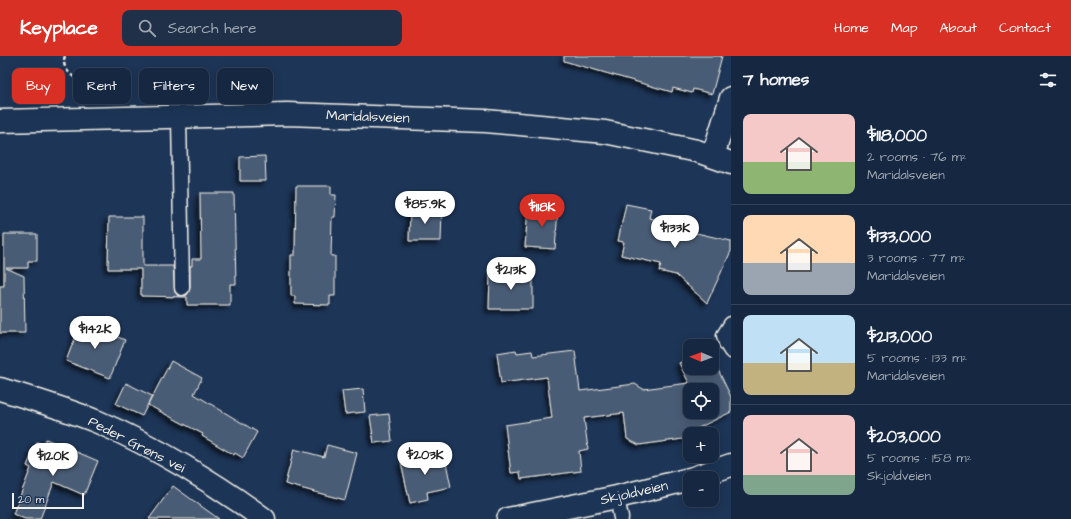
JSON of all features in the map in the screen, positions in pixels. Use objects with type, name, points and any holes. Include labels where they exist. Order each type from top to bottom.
[{"type":"main road","points":[[722,159],[731,98]]},
{"type":"main road","name":"Maridalsveien","points":[[0,121],[287,114],[486,120],[605,132],[722,159]]},
{"type":"main road","name":"Peder Grøns vei","points":[[0,389],[49,404],[99,422],[142,443],[177,463],[264,519]]},
{"type":"main road","name":"Skjoldveien","points":[[713,471],[731,465]]},
{"type":"main road","name":"Skjoldveien","points":[[508,519],[619,508],[683,481]]},
{"type":"lane","points":[[179,117],[182,288]]},
{"type":"lane","points":[[731,324],[724,335],[726,343],[731,351]]},
{"type":"path","points":[[65,56],[64,64],[69,73],[73,76]]},
{"type":"building","points":[[564,56],[722,56],[712,94],[693,89],[692,93],[673,88],[672,92],[564,61]]},
{"type":"building","points":[[265,156],[266,181],[240,181],[240,157]]},
{"type":"building","points":[[296,186],[331,186],[331,195],[336,195],[335,217],[332,217],[331,256],[335,256],[335,296],[330,296],[330,305],[295,304],[295,296],[291,296],[291,255],[295,255]]},
{"type":"building","points":[[200,193],[234,193],[236,284],[230,284],[230,305],[187,305],[187,297],[141,296],[141,269],[108,269],[109,217],[143,217],[143,266],[173,266],[175,292],[178,296],[187,295],[190,288],[190,266],[192,266],[192,259],[201,259]]},
{"type":"building","points":[[626,204],[651,209],[649,218],[693,228],[692,232],[731,241],[731,251],[707,303],[676,275],[659,271],[661,264],[621,255],[624,242],[618,241]]},
{"type":"building","points":[[528,208],[558,210],[555,249],[525,247]]},
{"type":"building","points":[[410,209],[442,210],[441,241],[409,241]]},
{"type":"building","points":[[4,234],[37,234],[37,261],[28,261],[28,268],[6,268],[24,276],[25,333],[0,333],[0,286],[4,286]]},
{"type":"building","points":[[490,273],[533,274],[533,309],[489,309]]},
{"type":"building","points":[[81,322],[125,340],[110,378],[66,361]]},
{"type":"building","points":[[516,350],[517,353],[532,351],[533,356],[575,351],[580,391],[635,384],[643,389],[683,384],[683,419],[717,419],[700,427],[683,427],[683,439],[639,445],[627,439],[624,413],[584,418],[588,449],[579,451],[581,471],[521,479],[520,472],[511,473],[505,425],[552,418],[547,377],[501,383],[497,353]]},
{"type":"building","points":[[171,361],[202,378],[194,394],[257,432],[243,458],[235,453],[234,455],[202,436],[203,434],[148,405]]},
{"type":"building","points":[[683,361],[683,371],[679,363]]},
{"type":"building","points":[[719,372],[731,397],[731,412],[719,418],[719,383],[689,383],[685,375],[719,375]]},
{"type":"building","points":[[126,383],[152,396],[142,416],[116,404]]},
{"type":"building","points":[[363,389],[365,412],[345,414],[342,391]]},
{"type":"building","points":[[389,414],[392,441],[374,443],[370,416]]},
{"type":"building","points":[[46,439],[98,461],[84,495],[54,482],[40,519],[25,519],[13,514],[31,468],[27,466],[37,442],[43,445]]},
{"type":"building","points":[[327,445],[357,453],[345,500],[285,484],[294,449],[324,457]]},
{"type":"building","points":[[444,453],[451,487],[427,492],[428,499],[410,503],[401,462]]},
{"type":"building","points":[[173,486],[219,519],[149,519]]}]
